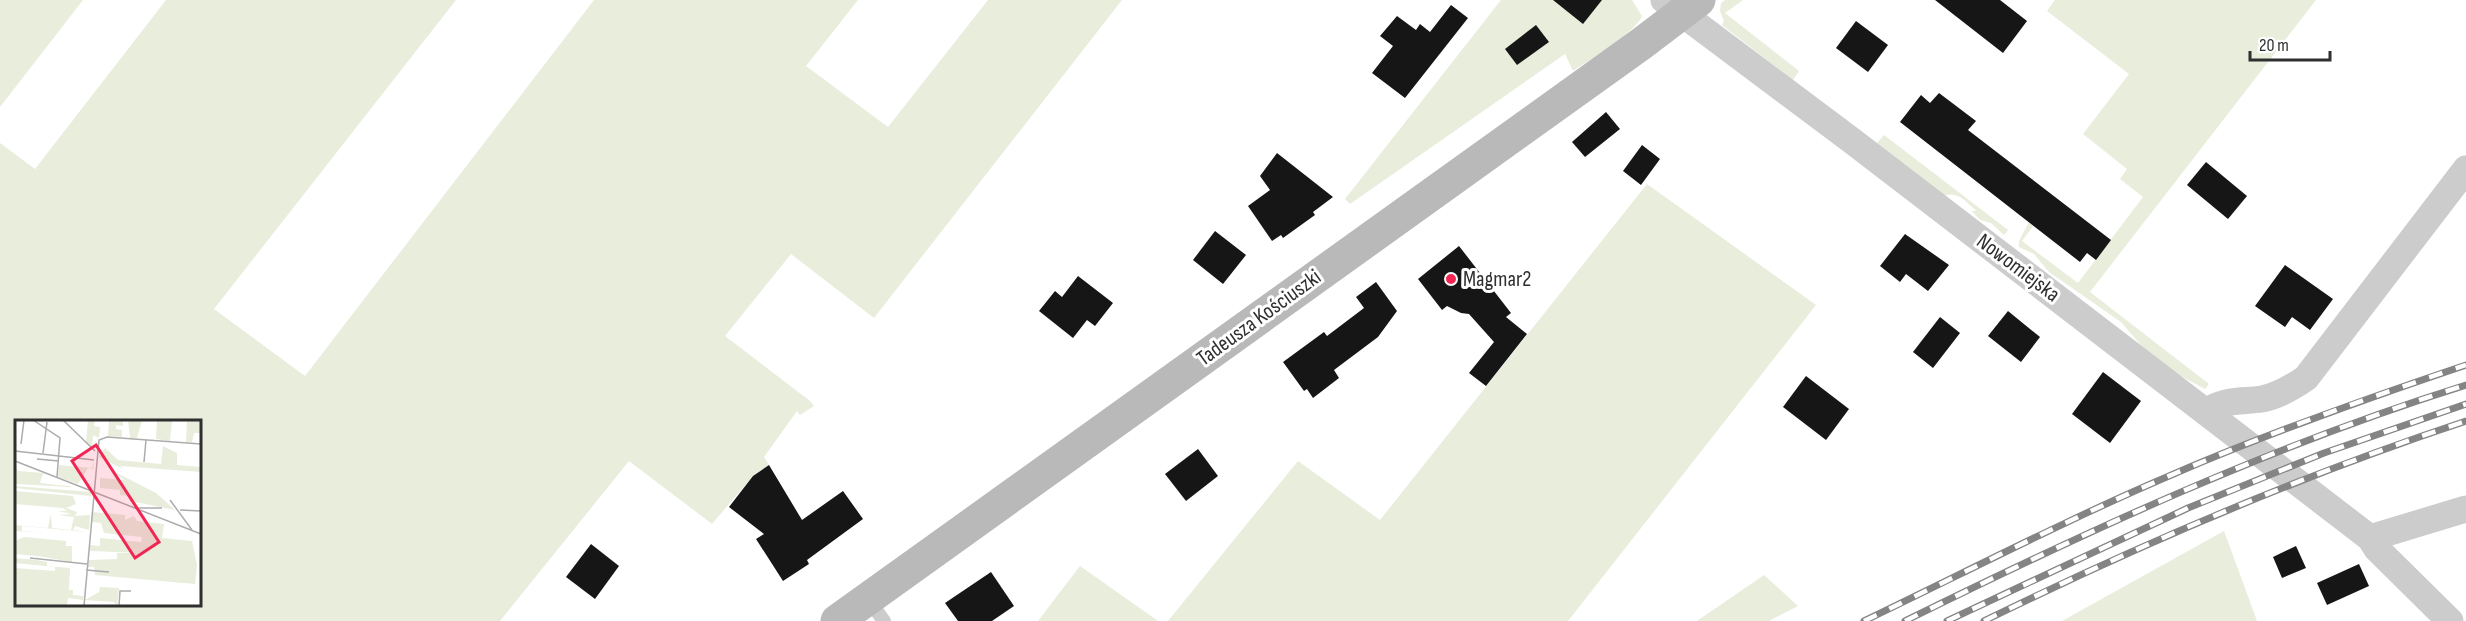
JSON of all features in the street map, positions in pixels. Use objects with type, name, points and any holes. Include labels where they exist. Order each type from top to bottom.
[{"type":"street","name":"Nowomiejska","points":[[1681,5],[1851,140],[2370,538],[2377,549],[2450,621]]},
{"type":"street","name":"Tadeusza Kościuszki","points":[[837,621],[876,610],[1622,58],[1681,5]]},
{"type":"street","points":[[2206,412],[2230,401],[2268,397],[2306,378],[2466,169]]},
{"type":"street","points":[[2370,538],[2466,509]]},
{"type":"green space","points":[[0,0],[83,0],[0,107]]},
{"type":"green space","points":[[166,0],[456,0],[214,309],[305,376],[594,0],[858,0],[806,66],[888,127],[988,0],[1122,0],[874,318],[791,254],[725,336],[814,406],[800,415],[797,411],[764,457],[769,465],[754,475],[712,524],[629,461],[500,621],[0,621],[0,143],[35,169]]},
{"type":"green space","points":[[1501,0],[1632,0],[1642,16],[1622,37],[1573,71],[1565,54],[1350,204],[1345,199]]},
{"type":"green space","points":[[1725,0],[1743,0],[1725,13],[1799,71],[1793,80],[1722,25],[1724,21],[1720,11],[1721,3]]},
{"type":"green space","points":[[2055,0],[2316,0],[2090,292],[2209,384],[2205,389],[2179,375],[2145,350],[2121,322],[2049,272],[2034,254],[2019,247],[2019,241],[2029,222],[2033,226],[2022,241],[2078,283],[2143,197],[2120,179],[2127,169],[2083,134],[2129,74],[2047,11]]},
{"type":"green space","points":[[1884,135],[2008,230],[2004,235],[1991,223],[1980,220],[1972,211],[1977,211],[1957,196],[1943,196],[1877,143]]},
{"type":"green space","points":[[1647,184],[1816,305],[1568,621],[1168,621],[1298,461],[1380,520]]},
{"type":"green space","points":[[2224,531],[2257,621],[2062,621]]},
{"type":"green space","points":[[1080,566],[1158,621],[1038,621]]},
{"type":"green space","points":[[1764,575],[1798,606],[1769,621],[1697,621]]},
{"type":"building","points":[[1553,0],[1602,0],[1583,24]]},
{"type":"building","points":[[1935,0],[2000,0],[2027,21],[2003,53]]},
{"type":"building","points":[[1451,5],[1468,18],[1405,98],[1372,73],[1393,46],[1380,36],[1397,16],[1416,30],[1420,24],[1430,32]]},
{"type":"building","points":[[1856,21],[1888,45],[1868,72],[1836,48]]},
{"type":"building","points":[[1536,25],[1549,42],[1517,65],[1505,49]]},
{"type":"building","points":[[1939,93],[1976,121],[1968,130],[2111,240],[2096,260],[2087,253],[2080,262],[1900,122],[1921,95],[1930,103]]},
{"type":"building","points":[[1606,112],[1620,129],[1585,157],[1572,142]]},
{"type":"building","points":[[1642,145],[1660,159],[1641,185],[1623,171]]},
{"type":"building","points":[[1277,153],[1333,197],[1313,212],[1315,215],[1283,238],[1281,235],[1272,241],[1248,206],[1270,190],[1260,176]]},
{"type":"building","points":[[2206,162],[2247,196],[2228,219],[2187,185]]},
{"type":"building","points":[[1215,231],[1246,255],[1223,284],[1193,260]]},
{"type":"building","points":[[1905,234],[1949,265],[1928,291],[1906,274],[1900,282],[1880,266]]},
{"type":"building","points":[[1459,246],[1511,313],[1506,317],[1527,334],[1486,386],[1469,373],[1494,342],[1469,314],[1447,306],[1442,310],[1418,279]]},
{"type":"building","points":[[2285,265],[2333,299],[2310,330],[2292,317],[2285,327],[2255,306]]},
{"type":"building","points":[[1078,276],[1113,303],[1095,326],[1087,320],[1073,338],[1039,311],[1055,291],[1062,297]]},
{"type":"building","points":[[1376,282],[1397,311],[1378,337],[1334,370],[1339,378],[1313,398],[1307,389],[1304,391],[1283,362],[1324,332],[1327,336],[1364,308],[1356,297]]},
{"type":"building","points":[[2008,311],[2040,337],[2021,362],[1988,336]]},
{"type":"building","points":[[1940,317],[1960,333],[1933,368],[1913,352]]},
{"type":"building","points":[[2103,372],[2141,401],[2110,443],[2072,414]]},
{"type":"building","points":[[1806,376],[1849,409],[1826,440],[1783,407]]},
{"type":"building","points":[[1198,449],[1218,476],[1186,501],[1165,474]]},
{"type":"building","points":[[769,465],[802,520],[843,491],[863,519],[807,560],[809,564],[783,581],[756,539],[764,534],[729,507],[753,476]]},
{"type":"building","points":[[591,544],[619,566],[595,599],[566,577]]},
{"type":"building","points":[[2296,546],[2306,568],[2282,578],[2273,557]]},
{"type":"building","points":[[2359,564],[2369,586],[2327,605],[2317,583]]},
{"type":"building","points":[[991,572],[1014,606],[992,621],[958,621],[945,603]]},
{"type":"railway","points":[[1864,621],[2136,490],[2248,443],[2466,365]]},
{"type":"railway","points":[[1905,621],[2043,554],[2181,492],[2321,435],[2466,385]]},
{"type":"railway","points":[[1947,621],[2188,508],[2324,453],[2466,404]]},
{"type":"railway","points":[[1984,621],[2162,538],[2282,488],[2466,421]]},
{"type":"place","name":"Magmar2","points":[[1451,279]]}]
